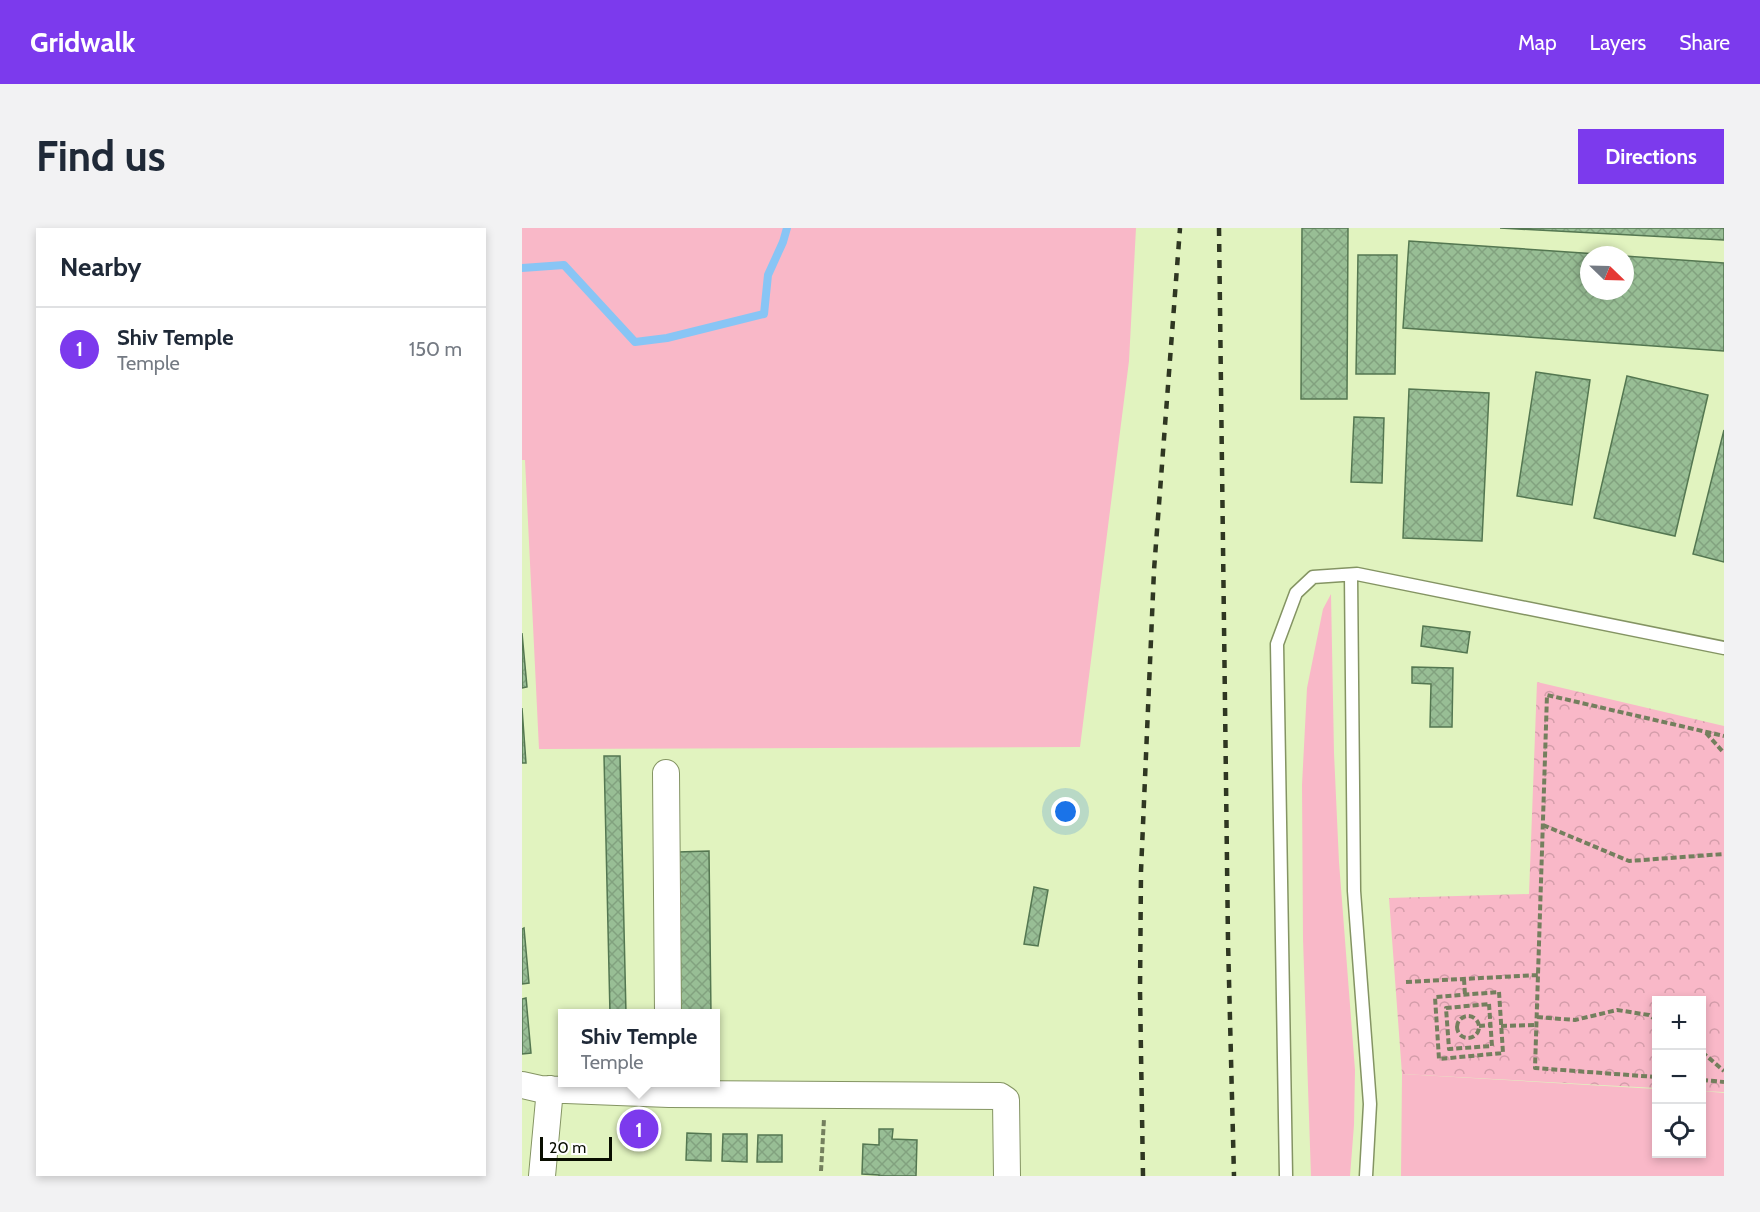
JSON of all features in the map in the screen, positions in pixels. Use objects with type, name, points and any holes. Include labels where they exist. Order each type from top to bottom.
[{"type":"street","points":[[666,773],[668,1009]]},
{"type":"street","points":[[522,1085],[550,1089],[669,1089],[826,1095],[1000,1096],[1006,1100],[1007,1176]]},
{"type":"street","points":[[542,1176],[550,1089]]},
{"type":"lane","points":[[1286,1176],[1277,644],[1287,612],[1296,593],[1313,578],[1357,574],[1724,648]]},
{"type":"lane","points":[[1351,575],[1354,891],[1370,1104],[1366,1176]]},
{"type":"path","points":[[1652,1077],[1535,1068],[1547,695],[1724,736]]},
{"type":"path","points":[[1705,732],[1724,753]]},
{"type":"path","points":[[1543,825],[1629,861],[1724,854]]},
{"type":"path","points":[[1406,982],[1538,975]]},
{"type":"path","points":[[1464,979],[1465,994]]},
{"type":"path","points":[[1498,992],[1503,1053],[1439,1059],[1435,997],[1465,994],[1498,992]]},
{"type":"path","points":[[1478,993],[1479,1005]]},
{"type":"path","points":[[1453,996],[1454,1007]]},
{"type":"path","points":[[1489,1004],[1492,1046],[1449,1049],[1446,1008],[1467,1006],[1489,1004]]},
{"type":"path","points":[[1467,1006],[1468,1015]]},
{"type":"path","points":[[1537,1017],[1575,1020],[1617,1010],[1652,1018]]},
{"type":"path","points":[[1490,1013],[1500,1012]]},
{"type":"path","points":[[1468,1015],[1475,1018],[1479,1026],[1476,1035],[1470,1038],[1460,1035],[1457,1028],[1459,1021],[1468,1015]]},
{"type":"path","points":[[1436,1018],[1447,1017]]},
{"type":"path","points":[[1479,1026],[1491,1025]]},
{"type":"path","points":[[1501,1026],[1536,1025]]},
{"type":"path","points":[[1447,1029],[1457,1028]]},
{"type":"path","points":[[1492,1038],[1502,1036]]},
{"type":"path","points":[[1470,1038],[1471,1048]]},
{"type":"path","points":[[1438,1041],[1448,1040]]},
{"type":"path","points":[[1481,1047],[1481,1055]]},
{"type":"path","points":[[1461,1048],[1462,1057]]},
{"type":"path","points":[[1706,1056],[1724,1071]]},
{"type":"path","points":[[1706,1080],[1724,1082]]},
{"type":"path","points":[[821,1171],[826,1095]]},
{"type":"green space","points":[[522,228],[1136,228],[1129,361],[1080,747],[539,749],[525,460],[522,460]]},
{"type":"green space","points":[[1331,594],[1334,753],[1339,862],[1355,1070],[1354,1125],[1350,1176],[1311,1176],[1303,939],[1302,785],[1307,688],[1323,609]]},
{"type":"green space","points":[[1537,682],[1724,726],[1724,1092],[1706,1091],[1706,996],[1652,996],[1652,1088],[1402,1074],[1389,898],[1529,894]]},
{"type":"green space","points":[[1402,1074],[1652,1089],[1652,1158],[1706,1158],[1706,1091],[1724,1093],[1724,1176],[1401,1176]]},
{"type":"building","points":[[1302,228],[1348,228],[1347,399],[1301,399]]},
{"type":"building","points":[[1500,228],[1724,228],[1724,240]]},
{"type":"building","points":[[1409,241],[1580,253],[1580,300],[1634,300],[1634,257],[1724,263],[1724,351],[1403,328]]},
{"type":"building","points":[[1358,255],[1397,255],[1395,374],[1356,374]]},
{"type":"building","points":[[1536,372],[1590,380],[1572,505],[1517,496]]},
{"type":"building","points":[[1627,376],[1708,395],[1675,536],[1594,518]]},
{"type":"building","points":[[1409,389],[1489,393],[1482,541],[1403,538]]},
{"type":"building","points":[[1354,417],[1384,418],[1382,483],[1351,482]]},
{"type":"building","points":[[1724,430],[1724,562],[1693,554]]},
{"type":"building","points":[[1423,626],[1470,632],[1467,653],[1421,646]]},
{"type":"building","points":[[522,633],[527,687],[522,688]]},
{"type":"building","points":[[1412,667],[1453,668],[1452,727],[1430,727],[1431,684],[1412,683]]},
{"type":"building","points":[[522,708],[526,763],[522,763]]},
{"type":"building","points":[[604,756],[620,756],[626,1009],[610,1009]]},
{"type":"building","points":[[709,851],[711,1009],[679,1009],[678,852]]},
{"type":"building","points":[[1034,887],[1048,890],[1038,946],[1024,944]]},
{"type":"building","points":[[524,928],[529,983],[522,984],[522,929]]},
{"type":"building","points":[[526,998],[531,1053],[522,1054],[522,999]]},
{"type":"building","points":[[879,1129],[893,1129],[892,1139],[917,1140],[916,1176],[862,1174],[863,1144],[879,1145]]},
{"type":"building","points":[[687,1133],[711,1134],[711,1161],[686,1160]]},
{"type":"building","points":[[723,1134],[747,1134],[747,1162],[722,1161]]},
{"type":"building","points":[[758,1135],[782,1135],[782,1162],[757,1162]]},
{"type":"waterway","points":[[522,268],[564,265],[635,342],[667,338],[764,314],[768,275],[787,228]]},
{"type":"railway","points":[[1143,1176],[1141,871],[1154,570],[1180,228]]},
{"type":"railway","points":[[1219,228],[1228,941],[1234,1176]]},
{"type":"place","name":"Shiv Temple","points":[[639,1129]]}]
